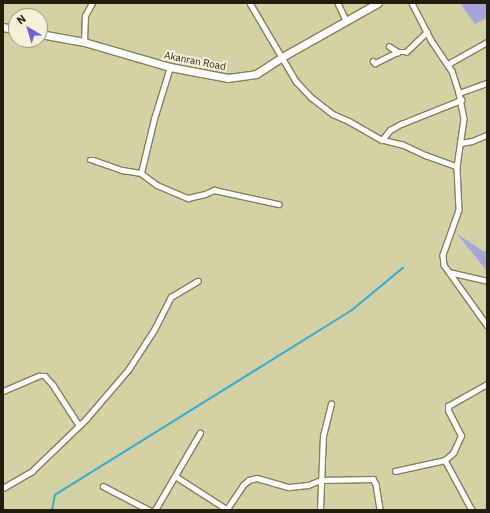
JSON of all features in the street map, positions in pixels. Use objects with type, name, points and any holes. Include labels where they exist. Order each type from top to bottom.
[{"type":"main road","name":"Akanran Road","points":[[48,35],[84,42],[170,67],[228,78],[256,74],[282,57],[378,3]]},
{"type":"street","points":[[84,42],[85,16],[92,3]]},
{"type":"street","points":[[250,3],[296,81],[311,98],[333,114],[382,140],[402,145],[426,156],[457,167]]},
{"type":"street","points":[[338,3],[346,20]]},
{"type":"street","points":[[412,3],[427,32],[452,70],[461,100],[464,119],[457,167],[459,210],[443,255],[444,265],[487,325]]},
{"type":"street","points":[[373,61],[376,63],[398,52],[406,52],[427,32]]},
{"type":"street","points":[[448,64],[487,42]]},
{"type":"street","points":[[389,46],[398,52]]},
{"type":"street","points":[[141,173],[154,118],[170,67]]},
{"type":"street","points":[[459,93],[487,83]]},
{"type":"street","points":[[382,140],[390,130],[401,124],[461,100]]},
{"type":"street","points":[[461,143],[472,141],[487,135]]},
{"type":"street","points":[[90,160],[122,170],[141,173],[157,185],[188,198],[214,190],[278,204]]},
{"type":"street","points":[[449,272],[487,281]]},
{"type":"street","points":[[3,488],[32,471],[79,425],[128,370],[154,330],[171,297],[198,282]]},
{"type":"street","points":[[3,391],[39,376],[45,376],[53,384],[79,425]]},
{"type":"street","points":[[395,471],[445,460],[453,454],[461,436],[452,421],[448,406],[487,384]]},
{"type":"street","points":[[320,510],[323,436],[331,404]]},
{"type":"street","points":[[155,510],[200,433]]},
{"type":"street","points":[[445,460],[472,510]]},
{"type":"street","points":[[175,476],[227,509],[243,485],[249,480],[257,478],[289,487],[308,485],[321,480],[374,479],[380,510]]},
{"type":"street","points":[[103,486],[149,510]]},
{"type":"shaded area","points":[[460,3],[487,3],[487,18],[475,24]]},
{"type":"shaded area","points":[[457,234],[483,251],[487,251],[487,271]]},
{"type":"waterway","points":[[52,510],[55,495],[352,310],[403,268]]}]
